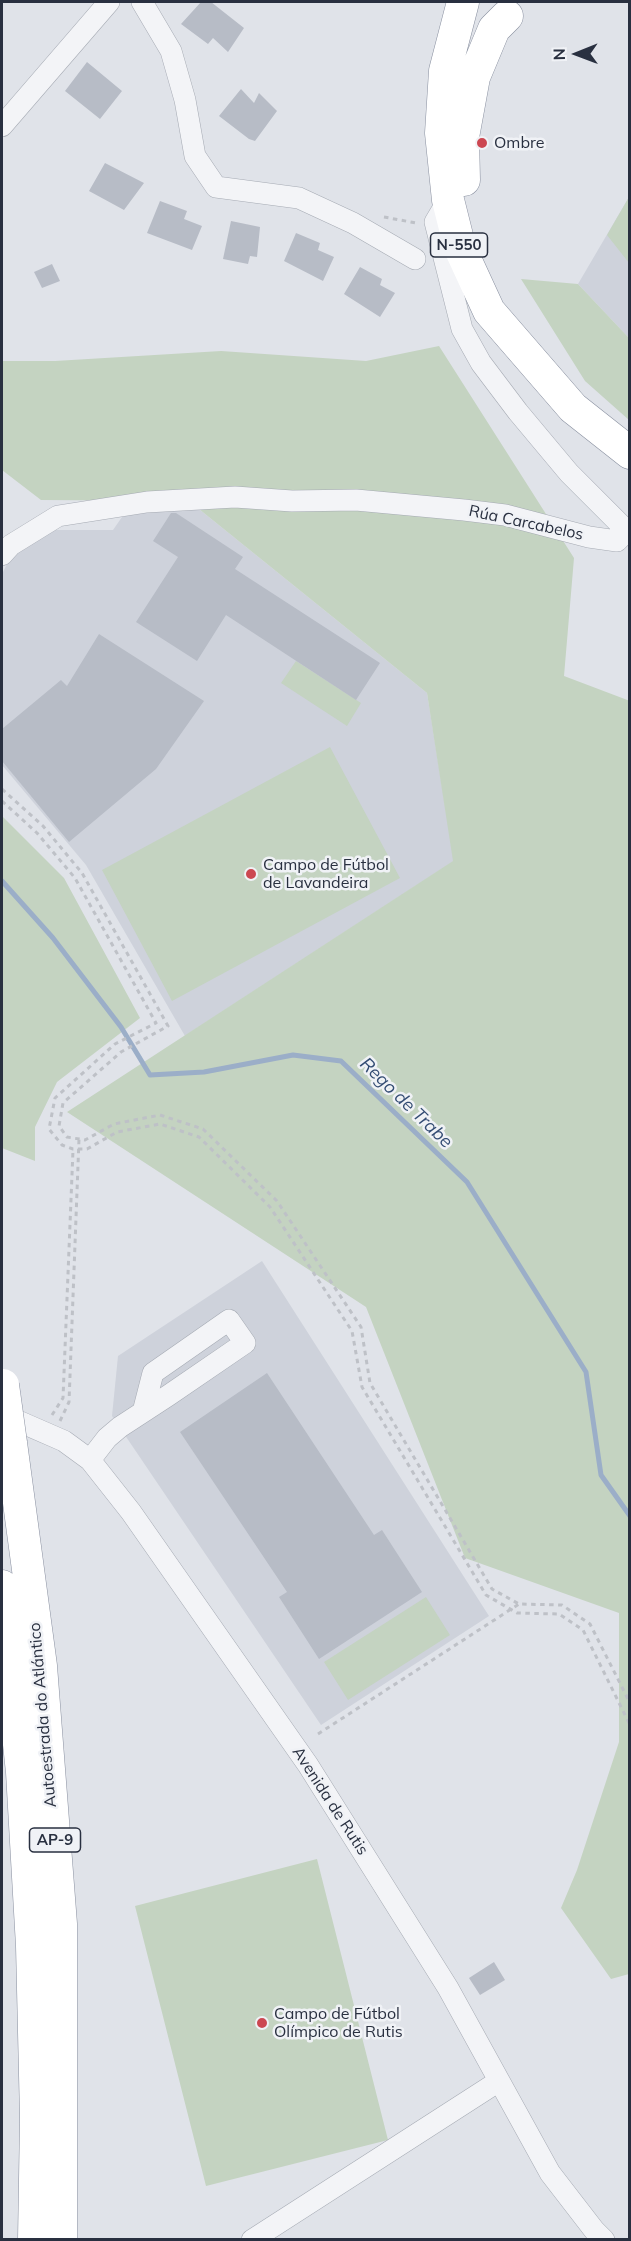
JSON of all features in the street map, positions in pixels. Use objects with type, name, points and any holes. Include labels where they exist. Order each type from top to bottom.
[{"type":"highway","name":"N-550","points":[[462,2],[445,71],[441,133],[448,200],[460,248],[489,311],[514,342],[573,408],[630,453]]},
{"type":"highway","name":"N-550","points":[[468,2],[482,13],[518,9]]},
{"type":"highway","name":"N-550","points":[[514,342],[484,276],[466,212],[463,137],[474,77],[494,29],[518,9]]},
{"type":"highway","name":"Autoestrada do Atlántico","points":[[2,1392],[41,1666],[61,1924],[61,2240]]},
{"type":"highway","name":"Autoestrada do Atlántico","points":[[2,1586],[22,1772],[32,1946],[36,2118],[34,2240]]},
{"type":"street","points":[[2,126],[109,2]]},
{"type":"street","points":[[141,2],[171,51],[185,100],[195,156],[216,187],[299,198],[353,223],[415,259]]},
{"type":"street","name":"Rúa Carcabelos","points":[[2,555],[11,545],[58,516],[147,502],[235,497],[292,501],[356,500],[464,510],[505,515],[589,537],[617,541],[627,531],[569,473],[518,412],[481,363],[462,329],[435,222],[448,200]]},
{"type":"street","points":[[90,1460],[107,1438],[245,1343],[229,1320],[153,1373],[142,1412]]},
{"type":"street","name":"Avenida de Rutis","points":[[2,1392],[53,1436],[90,1460],[131,1512],[308,1765],[448,1988],[550,2173],[604,2240]]},
{"type":"street","points":[[252,2240],[499,2081]]},
{"type":"path","points":[[2,789],[43,826],[82,873],[168,1026],[121,1052],[63,1103],[59,1126],[67,1137],[85,1140],[114,1124],[160,1115],[203,1129],[277,1201],[361,1327],[370,1383],[492,1589],[519,1604],[562,1605],[590,1624],[630,1703]]},
{"type":"path","points":[[2,801],[37,833],[75,878],[156,1023],[116,1044],[55,1098],[49,1129],[62,1145],[73,1149],[87,1149],[117,1132],[160,1124],[199,1137],[270,1207],[352,1331],[362,1387],[486,1595],[517,1612],[560,1614],[583,1630],[630,1725]]},
{"type":"path","points":[[53,1436],[69,1402],[79,1139]]},
{"type":"path","points":[[45,1415],[53,1414],[63,1398],[73,1149]]},
{"type":"path","points":[[318,1734],[519,1604]]},
{"type":"shaded area","points":[[629,197],[629,338],[578,284]]},
{"type":"shaded area","points":[[171,501],[189,501],[427,693],[454,861],[185,1036],[86,865],[2,765],[2,574],[12,554],[44,530],[113,530],[122,517]]},
{"type":"shaded area","points":[[262,1261],[489,1616],[321,1725],[112,1416],[118,1356]]},
{"type":"green space","points":[[629,197],[629,263],[607,235]]},
{"type":"green space","points":[[521,279],[578,284],[629,338],[629,420],[585,381]]},
{"type":"green space","points":[[439,346],[574,558],[564,676],[630,701],[629,1974],[611,1979],[561,1908],[577,1870],[619,1742],[619,1613],[465,1558],[366,1307],[67,1112],[453,861],[427,693],[189,501],[41,500],[2,470],[2,361],[55,361],[221,351],[366,361]]},
{"type":"green space","points":[[296,661],[361,703],[347,726],[281,683]]},
{"type":"green space","name":"Campo de Fútbol de Lavandeira","points":[[330,747],[400,878],[172,1001],[102,870]]},
{"type":"green space","points":[[2,816],[64,878],[140,1018],[57,1082],[35,1127],[35,1161],[2,1148]]},
{"type":"green space","points":[[426,1597],[450,1635],[348,1700],[324,1662]]},
{"type":"green space","name":"Campo de Fútbol Olímpico de Rutis","points":[[317,1859],[388,2140],[206,2186],[135,1906]]},
{"type":"building","points":[[201,2],[211,2],[244,28],[228,52],[213,38],[208,44],[181,24]]},
{"type":"building","points":[[87,62],[122,91],[100,119],[65,91]]},
{"type":"building","points":[[241,89],[254,103],[259,93],[277,111],[255,141],[219,116]]},
{"type":"building","points":[[105,163],[144,183],[124,210],[89,191]]},
{"type":"building","points":[[160,201],[187,211],[184,219],[202,226],[192,250],[147,233]]},
{"type":"building","points":[[231,221],[260,227],[257,257],[250,256],[248,264],[223,259]]},
{"type":"building","points":[[296,233],[320,243],[318,250],[334,257],[323,281],[284,261]]},
{"type":"building","points":[[52,264],[60,281],[42,288],[34,272]]},
{"type":"building","points":[[360,267],[382,279],[380,285],[395,293],[380,317],[344,294]]},
{"type":"building","points":[[171,513],[176,513],[243,557],[235,569],[380,663],[356,700],[226,615],[197,661],[136,622],[178,557],[153,541]]},
{"type":"building","points":[[99,634],[204,701],[156,769],[69,842],[2,761],[2,729],[61,680],[67,686]]},
{"type":"building","points":[[267,1373],[374,1535],[382,1530],[422,1592],[319,1659],[279,1597],[287,1592],[180,1432]]},
{"type":"building","points":[[494,1962],[505,1980],[480,1995],[469,1978]]},
{"type":"waterway","name":"Rego de Trabe","points":[[2,881],[53,938],[121,1027],[150,1075],[204,1072],[293,1055],[341,1061],[467,1182],[586,1372],[601,1475],[630,1516]]},
{"type":"place","name":"Ombre","points":[[482,143]]},
{"type":"place","name":"Campo de Fútbol de Lavandeira","points":[[251,874]]},
{"type":"place","name":"Campo de Fútbol Olímpico de Rutis","points":[[262,2023]]}]
